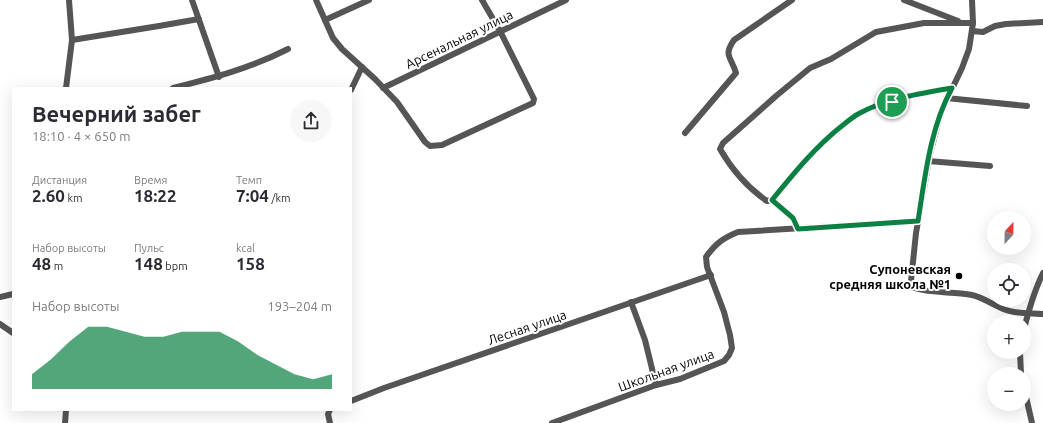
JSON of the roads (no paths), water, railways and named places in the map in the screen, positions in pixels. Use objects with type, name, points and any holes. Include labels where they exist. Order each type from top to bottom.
[{"type":"street","points":[[66,87],[72,40],[69,0]]},
{"type":"street","points":[[192,0],[219,77]]},
{"type":"street","points":[[316,0],[333,38],[342,49],[397,102],[425,142],[430,146],[442,145],[533,103],[534,99],[500,31],[482,0]]},
{"type":"street","points":[[325,20],[369,0]]},
{"type":"street","name":"Арсенальная улица","points":[[383,88],[566,0]]},
{"type":"street","points":[[685,133],[736,73],[728,56],[728,48],[734,40],[792,0]]},
{"type":"street","points":[[904,0],[962,22]]},
{"type":"street","points":[[972,0],[972,31],[967,56],[940,112],[928,161],[910,281],[914,288],[928,292],[963,293],[976,296],[1006,310],[1043,314]]},
{"type":"street","points":[[72,40],[199,19]]},
{"type":"street","points":[[972,31],[983,32],[995,26],[1006,24],[1043,22]]},
{"type":"street","points":[[798,229],[793,218],[772,200],[767,201],[758,195],[736,171],[720,149],[723,143],[810,68],[831,59],[876,32],[924,23],[972,23]]},
{"type":"street","points":[[177,87],[219,77],[255,65],[288,49]]},
{"type":"street","points":[[352,88],[362,68]]},
{"type":"street","points":[[772,200],[802,163],[833,132],[856,115],[880,105],[923,93],[952,88]]},
{"type":"street","points":[[946,98],[1027,106]]},
{"type":"street","points":[[928,161],[990,166]]},
{"type":"street","name":"Школьная улица","points":[[552,423],[656,385],[680,379],[724,361],[732,348],[730,335],[707,266],[706,257],[712,248],[725,237],[738,232],[918,221]]},
{"type":"street","points":[[1028,313],[1043,272]]},
{"type":"street","name":"Лесная улица","points":[[352,401],[384,388],[711,275]]},
{"type":"street","points":[[0,297],[12,294]]},
{"type":"street","points":[[631,302],[645,340],[656,385]]},
{"type":"street","points":[[0,324],[12,332]]},
{"type":"street","points":[[65,423],[66,411]]},
{"type":"street","points":[[330,411],[328,414],[330,423]]},
{"type":"street","points":[[1029,411],[1032,423]]},
{"type":"place","name":"Супоневская средняя школа №1","points":[[959,276]]}]
